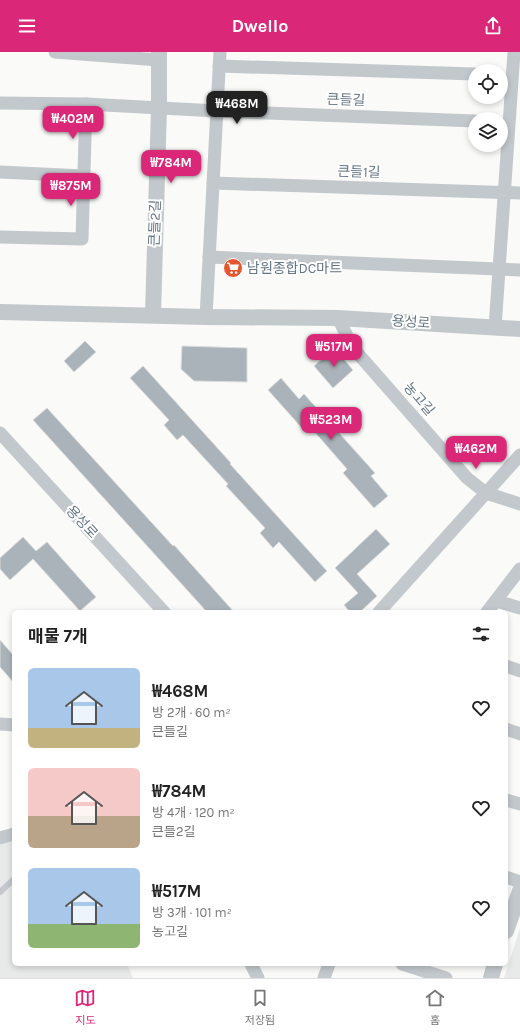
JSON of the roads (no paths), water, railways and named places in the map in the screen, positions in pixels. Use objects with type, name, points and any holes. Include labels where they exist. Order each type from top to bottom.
[{"type":"street","name":"큰들2길","points":[[55,52],[159,56],[159,108],[153,315]]},
{"type":"street","points":[[206,317],[220,52]]},
{"type":"street","points":[[508,69],[514,52]]},
{"type":"street","points":[[219,66],[468,74]]},
{"type":"street","name":"큰들길","points":[[0,103],[86,104],[217,111],[468,121]]},
{"type":"street","points":[[0,237],[82,239],[86,104]]},
{"type":"street","points":[[495,328],[504,193],[505,152]]},
{"type":"street","points":[[0,172],[84,176]]},
{"type":"street","name":"큰들1길","points":[[213,183],[520,193]]},
{"type":"street","points":[[209,257],[520,270]]},
{"type":"street","name":"용성로","points":[[0,312],[206,317],[338,318],[495,328],[520,328]]},
{"type":"street","name":"농고길","points":[[338,318],[353,348],[466,478],[486,493],[520,504]]},
{"type":"street","name":"용성로","points":[[0,433],[162,610]]},
{"type":"street","points":[[381,610],[520,455]]},
{"type":"street","points":[[490,610],[520,569]]},
{"type":"street","points":[[497,600],[520,608]]},
{"type":"street","points":[[508,667],[520,671]]},
{"type":"street","points":[[0,724],[12,725]]},
{"type":"street","points":[[508,730],[520,734]]},
{"type":"street","points":[[508,801],[520,804]]},
{"type":"street","points":[[0,838],[12,835]]},
{"type":"street","points":[[508,878],[520,882]]},
{"type":"street","points":[[508,925],[520,891]]},
{"type":"street","points":[[252,966],[258,978]]},
{"type":"street","points":[[324,978],[329,966]]},
{"type":"street","points":[[408,966],[446,978]]},
{"type":"street","points":[[491,978],[494,966]]},
{"type":"lane","points":[[0,892],[12,881]]},
{"type":"place","name":"남원종합DC마트","points":[[233,268]]}]
